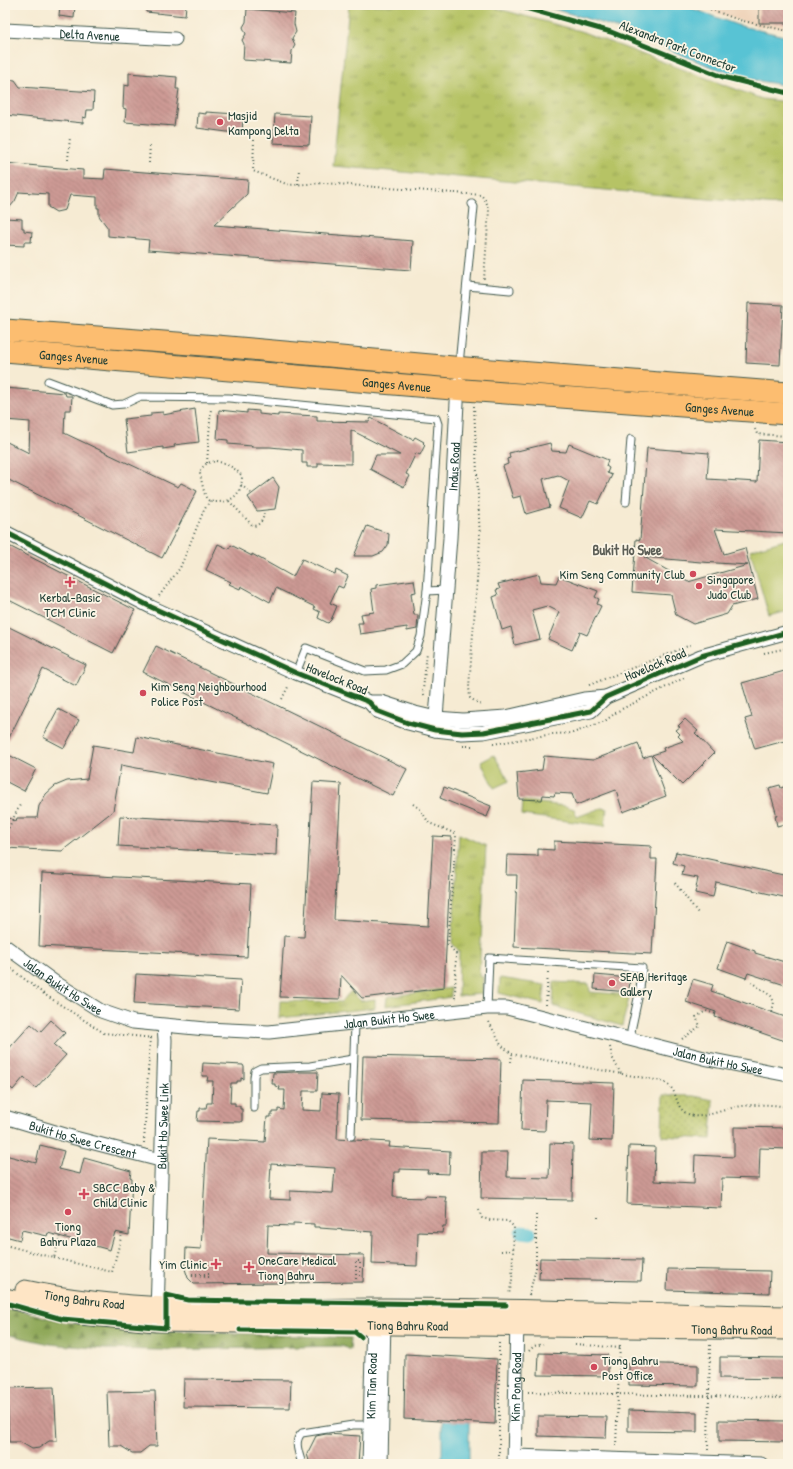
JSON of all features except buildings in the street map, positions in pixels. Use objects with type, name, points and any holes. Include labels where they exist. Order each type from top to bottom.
[{"type":"main road","name":"Ganges Avenue","points":[[5,330],[788,393]]},
{"type":"main road","name":"Ganges Avenue","points":[[5,351],[457,389],[788,414]]},
{"type":"main road","name":"Tiong Bahru Road","points":[[5,1286],[157,1315]]},
{"type":"main road","name":"Tiong Bahru Road","points":[[5,1298],[80,1315],[378,1316],[517,1309],[788,1316]]},
{"type":"main road","name":"Tiong Bahru Road","points":[[517,1309],[620,1328],[788,1330]]},
{"type":"street","name":"Delta Avenue","points":[[5,30],[175,39]]},
{"type":"street","name":"Indus Road","points":[[435,724],[446,590],[458,367]]},
{"type":"street","name":"Havelock Road","points":[[5,532],[151,607],[296,673],[369,702],[381,702],[435,724],[463,720],[506,717],[584,699],[606,697],[702,656],[788,632]]},
{"type":"street","name":"Jalan Bukit Ho Swee","points":[[5,946],[53,981],[100,1011],[133,1022],[164,1026],[269,1032],[355,1024],[487,1008],[507,1008],[755,1070],[788,1075]]},
{"type":"street","name":"Bukit Ho Swee Link","points":[[157,1315],[160,1160],[165,1040],[164,1026]]},
{"type":"street","name":"Bukit Ho Swee Crescent","points":[[5,1117],[75,1138],[160,1160]]},
{"type":"street","name":"Kim Pong Road","points":[[514,1460],[517,1309]]},
{"type":"street","name":"Kim Tian Road","points":[[378,1316],[376,1420],[381,1464]]},
{"type":"street","name":"Kim Tian Road","points":[[369,1464],[376,1420]]},
{"type":"street","points":[[514,1460],[616,1460],[761,1464]]},
{"type":"lane","name":"Indus Road","points":[[458,367],[474,207],[472,204]]},
{"type":"lane","points":[[467,286],[510,290]]},
{"type":"lane","points":[[48,381],[112,405],[124,404],[139,397],[212,398],[436,418],[438,424],[427,591],[421,636],[416,651],[402,664],[386,670],[365,671],[306,648],[296,673]]},
{"type":"lane","points":[[626,502],[631,438]]},
{"type":"lane","points":[[427,591],[446,590]]},
{"type":"lane","points":[[487,1008],[489,958],[642,968],[640,989],[631,1031],[634,1040]]},
{"type":"lane","points":[[351,1136],[355,1024]]},
{"type":"lane","points":[[254,1108],[255,1071],[261,1068],[310,1066],[353,1059]]},
{"type":"lane","points":[[302,1464],[297,1445],[298,1436],[302,1433],[353,1426],[376,1420]]},
{"type":"path","points":[[699,5],[739,20],[788,31]]},
{"type":"path","points":[[68,160],[70,137]]},
{"type":"path","points":[[254,140],[253,171],[280,183],[319,183],[481,195],[486,201],[488,210],[484,287]]},
{"type":"path","points":[[149,163],[150,143]]},
{"type":"path","points":[[298,184],[299,169]]},
{"type":"path","points":[[207,462],[212,398]]},
{"type":"path","points":[[474,403],[480,540],[469,687],[470,698],[474,702]]},
{"type":"path","points":[[755,424],[757,434],[788,436]]},
{"type":"path","points":[[216,461],[226,464],[236,469],[242,476],[241,486],[237,495],[229,501],[210,501],[206,499],[200,474],[202,467],[207,462],[216,461]]},
{"type":"path","points":[[241,486],[251,493]]},
{"type":"path","points":[[151,607],[180,568],[204,510],[210,501]]},
{"type":"path","points":[[229,501],[253,526],[257,526],[262,521],[264,511]]},
{"type":"path","points":[[584,687],[684,647],[699,643]]},
{"type":"path","points":[[282,699],[290,685]]},
{"type":"path","points":[[5,835],[20,804]]},
{"type":"path","points":[[413,804],[420,809],[430,823],[454,833],[456,836],[448,944],[456,954],[455,999]]},
{"type":"path","points":[[675,883],[698,913]]},
{"type":"path","points":[[546,1010],[548,961]]},
{"type":"path","points":[[751,982],[770,996],[774,1002],[772,1012]]},
{"type":"path","points":[[681,1040],[700,1026],[696,1017],[698,1014],[706,1011],[716,1014]]},
{"type":"path","points":[[488,1022],[501,1045],[512,1054],[668,1084],[674,1090],[677,1103],[680,1108],[684,1112],[696,1116],[737,1107],[773,1104],[788,1106]]},
{"type":"path","points":[[610,1034],[610,1051],[621,1074]]},
{"type":"path","points":[[140,1146],[143,1144],[145,1138],[150,1038]]},
{"type":"path","points":[[511,1062],[512,1054]]},
{"type":"path","points":[[479,1210],[482,1218],[511,1222],[514,1227],[512,1281],[517,1309]]},
{"type":"path","points":[[517,1309],[536,1268],[536,1213]]},
{"type":"path","points":[[54,1258],[61,1231]]},
{"type":"path","points":[[5,1245],[112,1272],[122,1234]]},
{"type":"path","points":[[501,1250],[513,1250]]},
{"type":"path","points":[[356,1279],[356,1261],[360,1261],[360,1279]]},
{"type":"path","points":[[192,1275],[210,1275]]},
{"type":"path","points":[[616,1460],[620,1328]]},
{"type":"path","points":[[708,1463],[710,1329]]},
{"type":"path","points":[[498,1337],[498,1464]]},
{"type":"path","points":[[524,1355],[534,1346],[545,1343]]},
{"type":"path","points":[[515,1392],[788,1398]]},
{"type":"shaded area","points":[[692,5],[788,5],[788,28],[759,27]]},
{"type":"green space","points":[[349,5],[484,5],[580,31],[762,99],[788,102],[788,206],[333,166]]},
{"type":"green space","points":[[785,540],[788,550],[788,611],[769,616],[750,550]]},
{"type":"green space","points":[[494,755],[509,781],[494,788],[481,762]]},
{"type":"green space","points":[[523,801],[565,806],[574,809],[577,817],[601,808],[607,809],[605,826],[522,815]]},
{"type":"green space","points":[[459,834],[486,846],[479,976],[483,977],[482,994],[458,996],[459,951],[452,943]]},
{"type":"green space","points":[[500,978],[545,985],[543,1004],[499,993]]},
{"type":"green space","points":[[554,982],[589,984],[590,992],[630,995],[622,1026],[553,1006]]},
{"type":"green space","points":[[451,988],[451,997],[386,1006],[387,997]]},
{"type":"green space","points":[[351,991],[361,1001],[375,999],[375,1008],[279,1018],[280,1001],[341,1002]]},
{"type":"green space","points":[[663,1095],[694,1096],[713,1100],[711,1139],[662,1136]]},
{"type":"green space","points":[[5,1306],[63,1322],[145,1330],[351,1338],[350,1350],[342,1346],[161,1350],[105,1349],[50,1344],[5,1334]]},
{"type":"water","points":[[540,5],[683,5],[737,25],[788,37],[788,85],[742,77],[720,70],[610,26]]},
{"type":"water","points":[[442,1412],[469,1413],[469,1464],[442,1464]]},
{"type":"waterway","points":[[521,1232],[530,1233]]},
{"type":"cycle path","name":"Alexandra Park Connector","points":[[515,5],[611,32],[723,77],[788,93]]},
{"type":"cycle path","points":[[5,532],[151,607],[296,673],[369,702],[377,711],[408,723],[435,730],[462,733],[484,732],[591,711],[606,697],[701,656],[788,632]]},
{"type":"cycle path","points":[[5,1303],[62,1319],[166,1328],[166,1295],[188,1300],[506,1305]]},
{"type":"cycle path","points":[[240,1330],[355,1332],[361,1337]]},
{"type":"place","name":"Masjid Kampong Delta","points":[[220,122]]},
{"type":"place","name":"Kim Seng Community Club","points":[[693,574]]},
{"type":"place","name":"Kerbal-Basic TCM Clinic","points":[[70,582]]},
{"type":"place","name":"Singapore Judo Club","points":[[699,586]]},
{"type":"place","name":"Kim Seng Neighbourhood Police Post","points":[[143,693]]},
{"type":"place","name":"SEAB Heritage Gallery","points":[[612,983]]},
{"type":"place","name":"SBCC Baby & Child Clinic","points":[[84,1194]]},
{"type":"place","name":"Tiong Bahru Plaza","points":[[68,1212]]},
{"type":"place","name":"Yim Clinic","points":[[216,1264]]},
{"type":"place","name":"OneCare Medical Tiong Bahru","points":[[249,1267]]},
{"type":"place","name":"Tiong Bahru Post Office","points":[[594,1367]]},
{"type":"district","name":"Bukit Ho Swee","points":[[627,550]]}]
